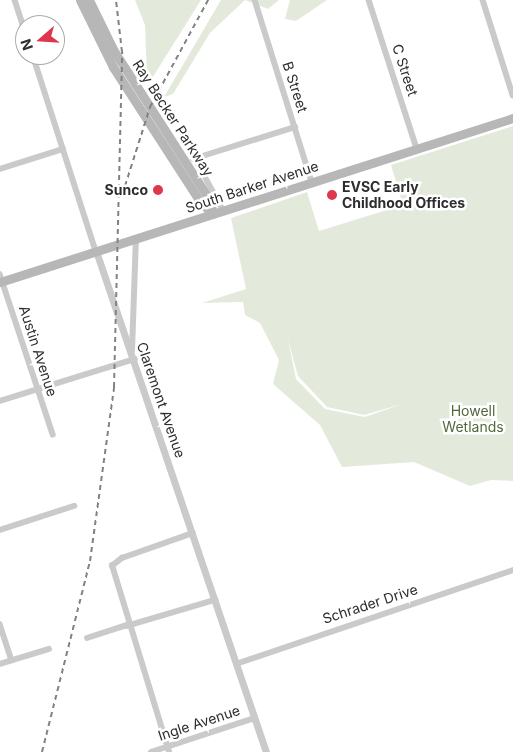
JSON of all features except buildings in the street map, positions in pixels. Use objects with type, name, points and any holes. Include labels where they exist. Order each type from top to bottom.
[{"type":"main road","name":"Ray Becker Parkway","points":[[80,0],[113,67],[201,204],[214,214]]},
{"type":"main road","name":"Ray Becker Parkway","points":[[89,0],[114,51],[209,199],[214,214]]},
{"type":"main road","name":"South Barker Avenue","points":[[1,279],[136,239],[513,118]]},
{"type":"street","points":[[15,0],[20,15]]},
{"type":"street","name":"B Street","points":[[255,0],[312,182]]},
{"type":"street","name":"C Street","points":[[370,0],[417,148]]},
{"type":"street","points":[[483,0],[513,95]]},
{"type":"street","name":"Claremont Avenue","points":[[36,65],[96,251],[135,359],[266,752]]},
{"type":"street","points":[[193,159],[295,127]]},
{"type":"street","points":[[189,147],[193,159],[223,210]]},
{"type":"street","points":[[0,169],[63,149]]},
{"type":"street","points":[[132,351],[136,239]]},
{"type":"street","name":"Austin Avenue","points":[[1,279],[53,434]]},
{"type":"street","points":[[0,402],[135,359]]},
{"type":"street","points":[[0,530],[74,506]]},
{"type":"street","points":[[168,749],[127,625],[113,565],[193,533]]},
{"type":"street","name":"Schrader Drive","points":[[236,664],[513,570]]},
{"type":"street","points":[[87,638],[215,600]]},
{"type":"street","points":[[0,624],[12,660]]},
{"type":"street","points":[[0,664],[49,649]]},
{"type":"street","name":"Ingle Avenue","points":[[151,752],[168,749],[255,718]]},
{"type":"green space","points":[[135,0],[201,0],[151,80],[147,77],[145,25]]},
{"type":"green space","points":[[221,0],[245,0],[210,33],[173,94],[164,97]]},
{"type":"green space","points":[[245,0],[279,0],[268,9]]},
{"type":"green space","points":[[290,0],[327,0],[296,21],[285,19]]},
{"type":"green space","name":"Howell Wetlands","points":[[513,126],[513,481],[491,480],[470,486],[414,462],[342,467],[320,425],[273,384],[279,360],[260,323],[245,315],[243,302],[202,303],[246,289],[231,218],[307,192],[319,231],[403,205],[391,165]],"holes":[[[288,340],[298,376],[327,407],[364,415],[402,404],[365,417],[325,409],[296,379]]]},
{"type":"railway","points":[[42,752],[90,561],[114,387],[122,52],[116,0]]},
{"type":"railway","points":[[125,186],[150,107],[208,0]]},
{"type":"place","name":"Sunco","points":[[158,190]]},
{"type":"place","name":"EVSC Early Childhood Offices","points":[[332,195]]}]
